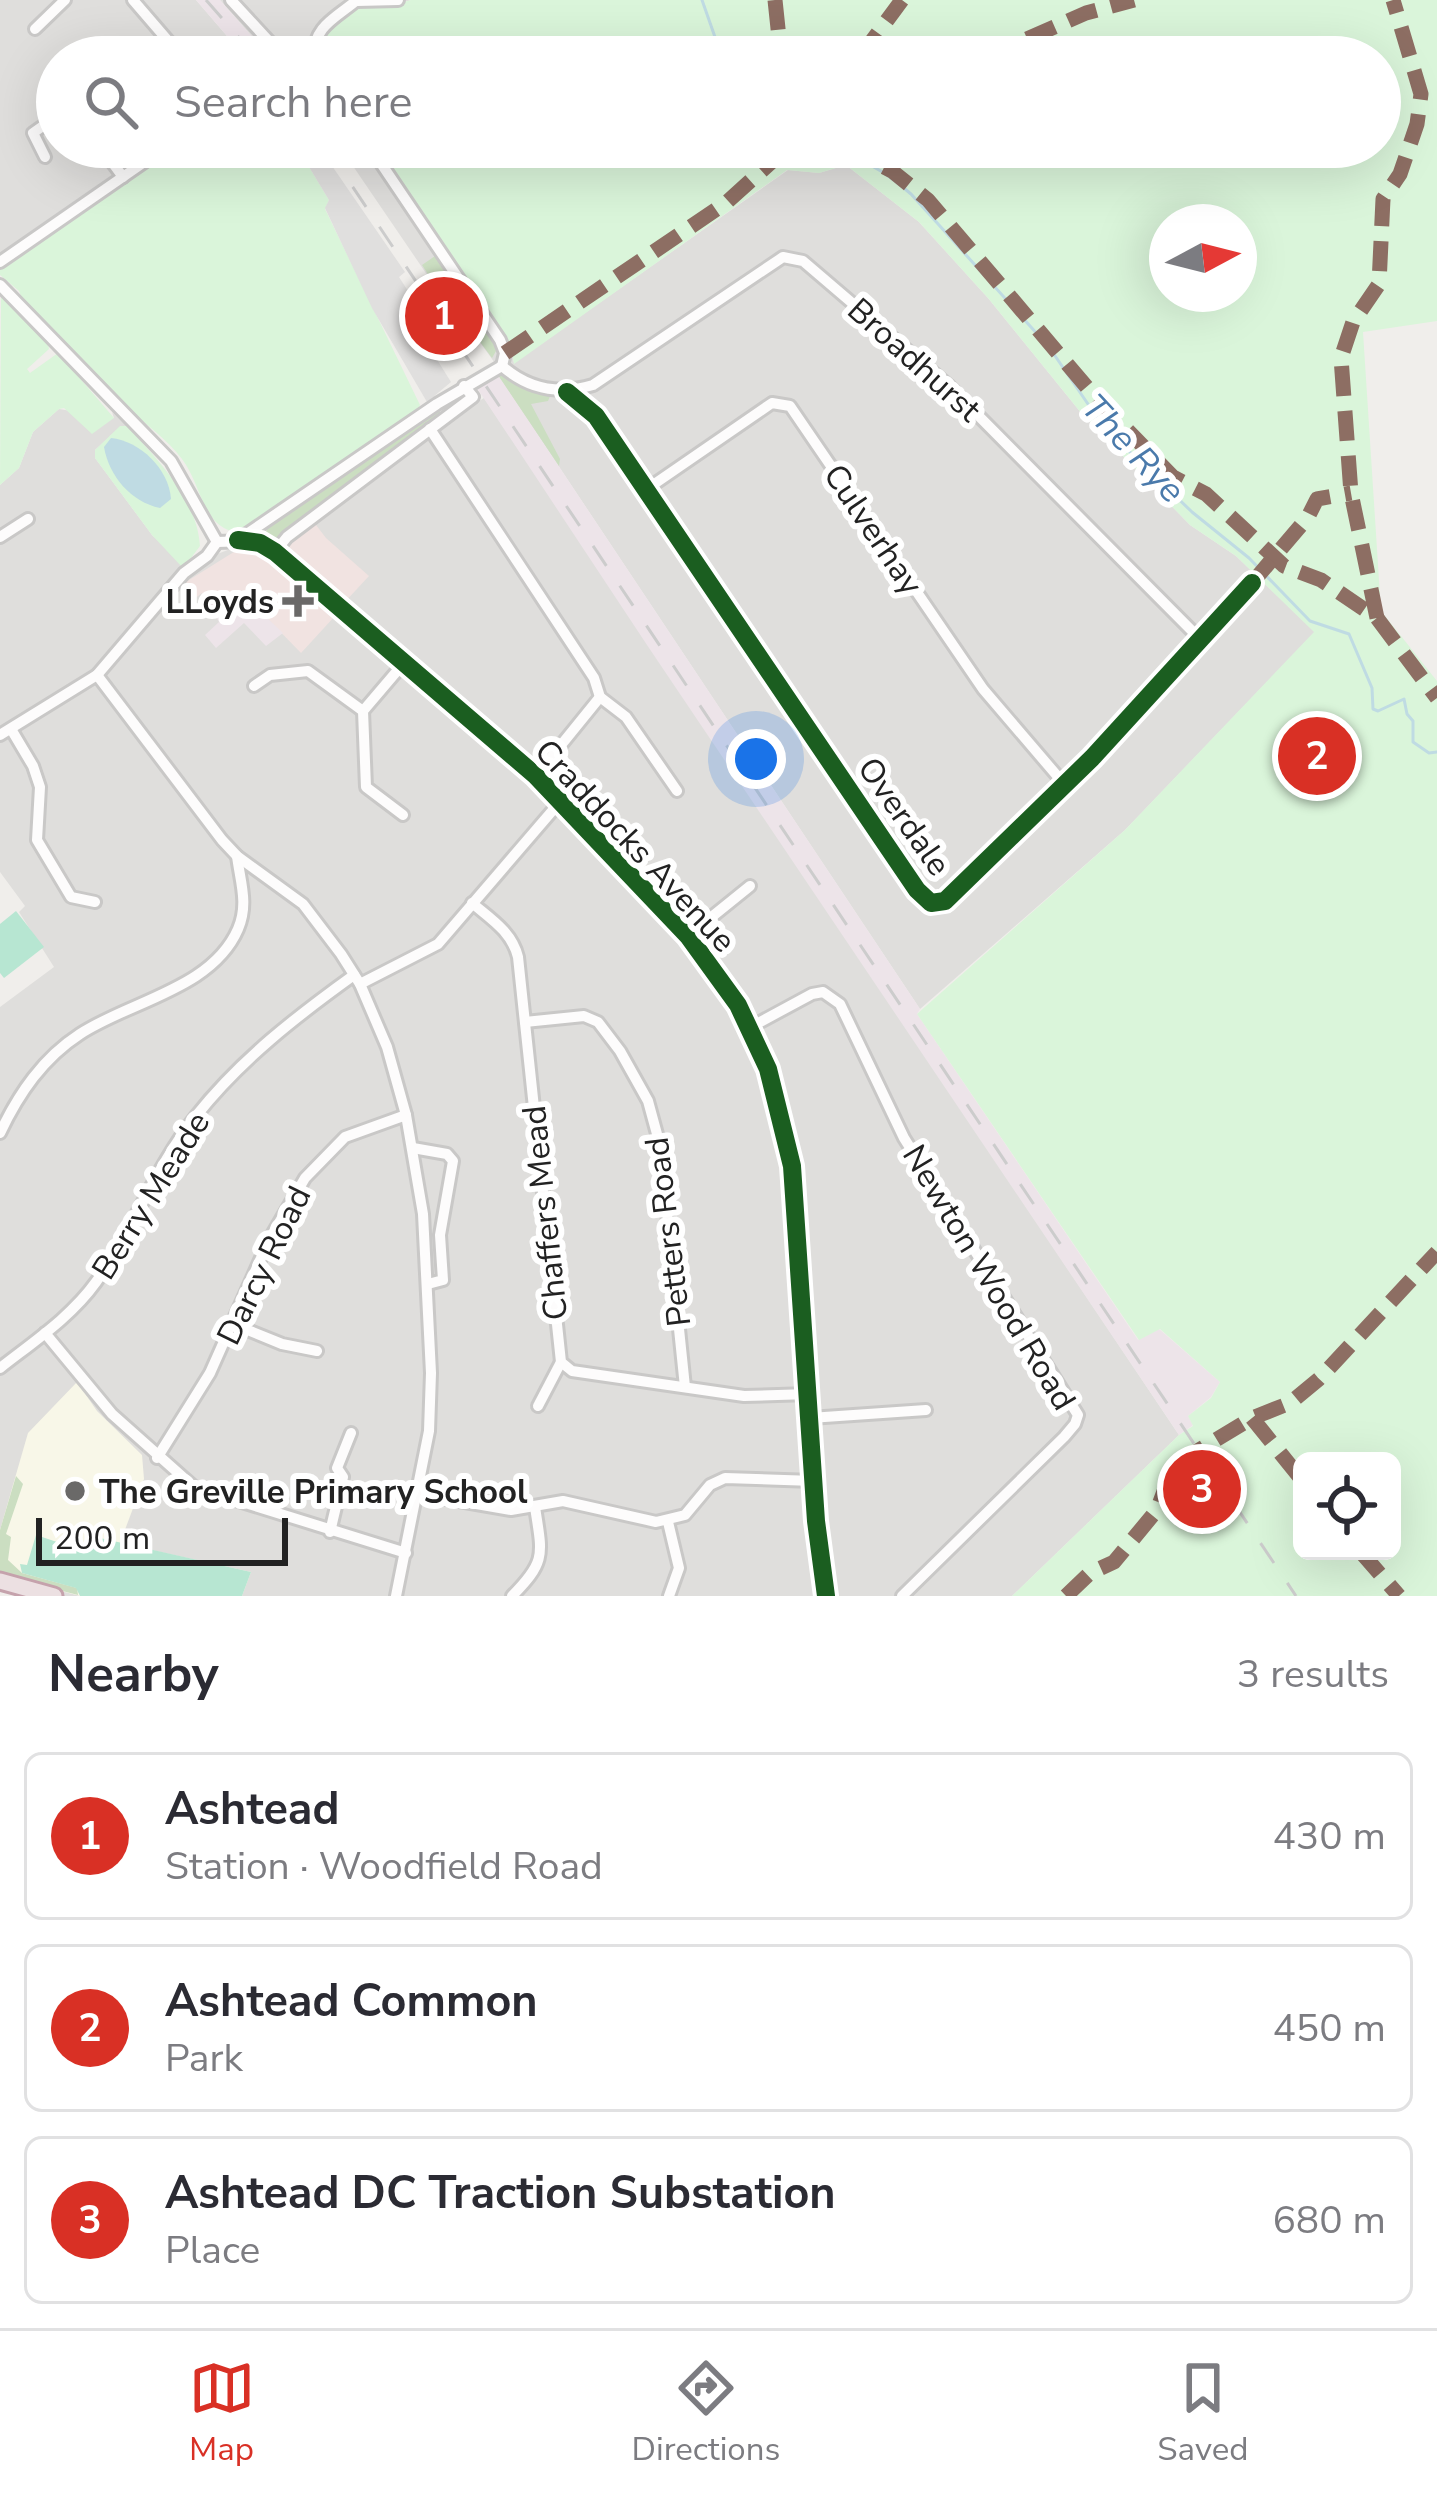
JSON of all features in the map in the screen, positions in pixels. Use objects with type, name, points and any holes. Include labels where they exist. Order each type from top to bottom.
[{"type":"highway","points":[[0,1581],[54,1596]]},
{"type":"street","points":[[34,29],[65,0]]},
{"type":"street","points":[[133,0],[164,36]]},
{"type":"street","points":[[231,0],[264,36]]},
{"type":"street","points":[[318,36],[328,21],[357,0],[398,0]]},
{"type":"street","points":[[116,168],[123,178]]},
{"type":"street","points":[[0,262],[137,168]]},
{"type":"street","points":[[238,541],[464,386],[502,366],[505,353],[500,340],[384,168]]},
{"type":"street","name":"Broadhurst","points":[[567,392],[593,385],[783,257],[803,261],[948,385],[1200,639]]},
{"type":"street","points":[[0,286],[172,461],[217,542],[184,573],[97,675],[3,732],[33,766],[40,787],[38,840],[71,897],[95,902]]},
{"type":"street","points":[[502,366],[531,386],[567,392]]},
{"type":"street","points":[[590,408],[593,385]]},
{"type":"street","points":[[275,552],[287,537],[473,398],[464,386]]},
{"type":"street","name":"Overdale","points":[[567,392],[590,408],[931,903],[944,901],[1065,785],[1252,583]]},
{"type":"street","name":"Culverhay","points":[[647,489],[772,404],[790,406],[991,700],[1065,785]]},
{"type":"street","points":[[430,429],[594,678],[600,697],[626,717],[677,790]]},
{"type":"street","points":[[0,538],[28,520]]},
{"type":"street","points":[[260,543],[265,523]]},
{"type":"street","name":"Craddocks Avenue","points":[[217,542],[260,543],[275,552],[536,776],[688,936],[730,992],[778,1101],[792,1166],[826,1596]]},
{"type":"street","points":[[403,664],[363,711],[366,788],[403,815]]},
{"type":"street","points":[[254,686],[270,675],[308,671],[363,711]]},
{"type":"street","points":[[97,675],[238,856],[303,904],[357,980],[387,1047],[413,1148],[431,1324],[430,1432],[396,1596]]},
{"type":"street","points":[[536,776],[600,697]]},
{"type":"street","name":"Berry Meade","points":[[0,1368],[82,1300],[99,1279],[155,1174],[196,1115],[272,1038],[357,980],[431,949],[559,802]]},
{"type":"street","points":[[0,1133],[20,1095],[48,1059],[83,1032],[194,977],[227,947],[243,913],[238,856]]},
{"type":"street","points":[[688,936],[750,886]]},
{"type":"street","name":"Chaffers Mead","points":[[472,903],[515,942],[560,1363],[572,1371],[744,1396],[808,1394]]},
{"type":"street","name":"Newton Wood Road","points":[[749,1028],[812,994],[823,992],[840,1004],[904,1138],[1078,1414],[1064,1437],[902,1596]]},
{"type":"street","name":"Petters Road","points":[[525,1022],[584,1016],[598,1022],[648,1101],[660,1144],[685,1387]]},
{"type":"street","name":"Darcy Road","points":[[157,1458],[192,1405],[269,1240],[305,1178],[345,1137],[406,1115]]},
{"type":"street","points":[[413,1148],[447,1154],[453,1161],[440,1235],[443,1280],[428,1284]]},
{"type":"street","points":[[233,1324],[283,1344],[317,1351]]},
{"type":"street","points":[[45,1333],[112,1414],[183,1480],[208,1494],[406,1553]]},
{"type":"street","points":[[538,1406],[560,1363]]},
{"type":"street","points":[[810,1418],[926,1410]]},
{"type":"street","points":[[329,1532],[344,1477],[337,1468],[351,1433]]},
{"type":"street","points":[[419,1494],[511,1510],[563,1502],[668,1522],[685,1515],[710,1485],[725,1478],[814,1481]]},
{"type":"street","points":[[512,1596],[537,1570],[540,1559],[535,1507]]},
{"type":"street","points":[[668,1522],[680,1568],[669,1596]]},
{"type":"shaded area","points":[[0,0],[196,0],[227,36],[36,36],[36,168],[143,168],[0,270]]},
{"type":"shaded area","points":[[196,0],[220,0],[252,36],[227,36]]},
{"type":"shaded area","points":[[220,0],[411,0],[361,7],[326,36],[252,36]]},
{"type":"shaded area","points":[[310,168],[333,168],[405,272],[399,277],[431,327],[421,334],[451,382],[427,402],[372,308],[325,208],[329,200]]},
{"type":"shaded area","points":[[354,168],[393,168],[510,345],[514,363],[788,170],[819,173],[850,168],[919,222],[1082,414],[1190,525],[1236,556],[1315,632],[1125,830],[920,1009],[498,375],[501,372],[469,327],[464,329]]},
{"type":"shaded area","points":[[498,375],[920,1009],[917,1014],[1138,1340],[1159,1329],[1220,1382],[1211,1397],[1188,1416],[1193,1425],[1179,1435],[477,388]]},
{"type":"shaded area","points":[[484,398],[1179,1435],[1012,1596],[61,1596],[0,1578],[0,1007],[54,967],[19,912],[25,906],[0,872],[0,485],[19,468],[33,432],[59,409],[114,418],[112,412],[127,426],[95,450],[95,458],[152,535],[185,566],[263,537]]},
{"type":"shaded area","points":[[313,521],[369,576],[344,603],[284,554],[289,539]]},
{"type":"shaded area","points":[[237,550],[269,554],[341,614],[301,653],[264,615],[220,595],[208,603],[202,593],[194,599],[181,585]]},
{"type":"shaded area","points":[[220,595],[264,615],[283,633],[266,646],[244,623],[216,648],[205,635],[219,622],[208,603]]},
{"type":"shaded area","name":"The Greville Primary School","points":[[77,1382],[97,1411],[142,1455],[144,1479],[120,1543],[251,1572],[242,1596],[80,1596],[0,1575],[0,1530],[28,1433]]},
{"type":"green space","points":[[411,0],[1437,0],[1437,321],[1363,332],[1381,611],[1437,681],[1437,1596],[1012,1596],[1193,1426],[1188,1416],[1211,1398],[1220,1382],[1160,1329],[1139,1340],[917,1014],[1125,830],[1314,632],[1236,556],[1190,525],[1082,414],[919,222],[850,168],[1401,168],[1401,36],[327,36],[347,14],[362,7]]},
{"type":"green space","points":[[143,168],[310,168],[329,200],[325,209],[420,405],[417,412],[242,533],[229,530],[204,505],[176,452],[100,381],[0,275],[17,256]]},
{"type":"green space","points":[[393,168],[836,168],[819,173],[787,170],[514,364],[510,344]]},
{"type":"green space","points":[[438,254],[491,335],[496,351],[492,358],[469,327],[464,329],[422,265]]},
{"type":"green space","points":[[1,297],[48,344],[49,349],[27,369],[30,373],[58,353],[114,418],[92,434],[64,408],[59,409],[33,432],[19,468],[0,485]]},
{"type":"green space","points":[[503,371],[524,387],[551,394],[548,401],[531,404],[560,459],[559,466],[498,375]]},
{"type":"green space","points":[[437,408],[442,415],[278,538],[265,535],[276,520]]},
{"type":"green space","points":[[120,426],[127,426],[162,466],[192,512],[200,546],[185,566],[152,535],[95,458],[95,450]]},
{"type":"green space","points":[[16,911],[44,947],[4,978],[0,973],[0,924]]},
{"type":"green space","points":[[16,1476],[23,1484],[6,1534],[11,1537],[8,1560],[22,1573],[77,1588],[78,1595],[0,1575],[0,1530]]},
{"type":"green space","points":[[36,1535],[84,1551],[93,1539],[100,1538],[251,1572],[242,1596],[80,1596],[76,1588],[22,1573],[20,1564],[27,1565]]},
{"type":"water","points":[[111,438],[151,458],[165,477],[171,499],[160,508],[123,486],[104,447]]},
{"type":"waterway","name":"The Rye","points":[[702,0],[715,36]]},
{"type":"waterway","name":"The Rye","points":[[875,168],[911,194],[1049,347],[1103,426],[1192,512],[1249,558],[1310,621],[1349,634],[1372,688],[1373,709],[1404,699],[1413,721],[1413,742],[1429,753],[1437,752]]},
{"type":"railway","points":[[206,0],[238,36]]},
{"type":"railway","points":[[340,168],[1296,1596]]},
{"type":"marked path","points":[[775,0],[779,36]]},
{"type":"marked path","points":[[875,36],[902,0]]},
{"type":"marked path","points":[[1034,36],[1086,13],[1134,0]]},
{"type":"marked path","points":[[1377,618],[1351,493],[1341,358],[1353,322],[1379,284],[1383,199],[1400,174],[1417,124],[1421,94],[1393,0]]},
{"type":"marked path","points":[[505,353],[727,202],[765,168]]},
{"type":"marked path","points":[[886,168],[928,200],[1096,398],[1173,477],[1206,494],[1284,566],[1321,580],[1377,618],[1437,698]]},
{"type":"marked path","points":[[1252,583],[1308,517],[1317,499],[1351,493]]},
{"type":"marked path","points":[[1066,1596],[1090,1573],[1114,1562],[1157,1510],[1174,1465],[1252,1418],[1290,1403],[1319,1379],[1437,1252]]},
{"type":"marked path","points":[[1252,1418],[1293,1469]]},
{"type":"marked path","points":[[1368,1560],[1399,1596]]},
{"type":"cycle path","points":[[567,392],[596,416],[917,890],[931,903],[945,901],[1092,758],[1252,583]]},
{"type":"cycle path","points":[[238,540],[260,543],[275,552],[536,776],[688,936],[738,1005],[768,1069],[792,1166],[816,1521],[826,1596]]},
{"type":"place","name":"Ashtead","points":[[444,316]]},
{"type":"place","name":"LLoyds","points":[[298,601]]},
{"type":"place","name":"Ashtead Common","points":[[1317,756]]},
{"type":"place","name":"Ashtead DC Traction Substation","points":[[1202,1489]]},
{"type":"place","name":"The Greville Primary School","points":[[75,1491]]}]
